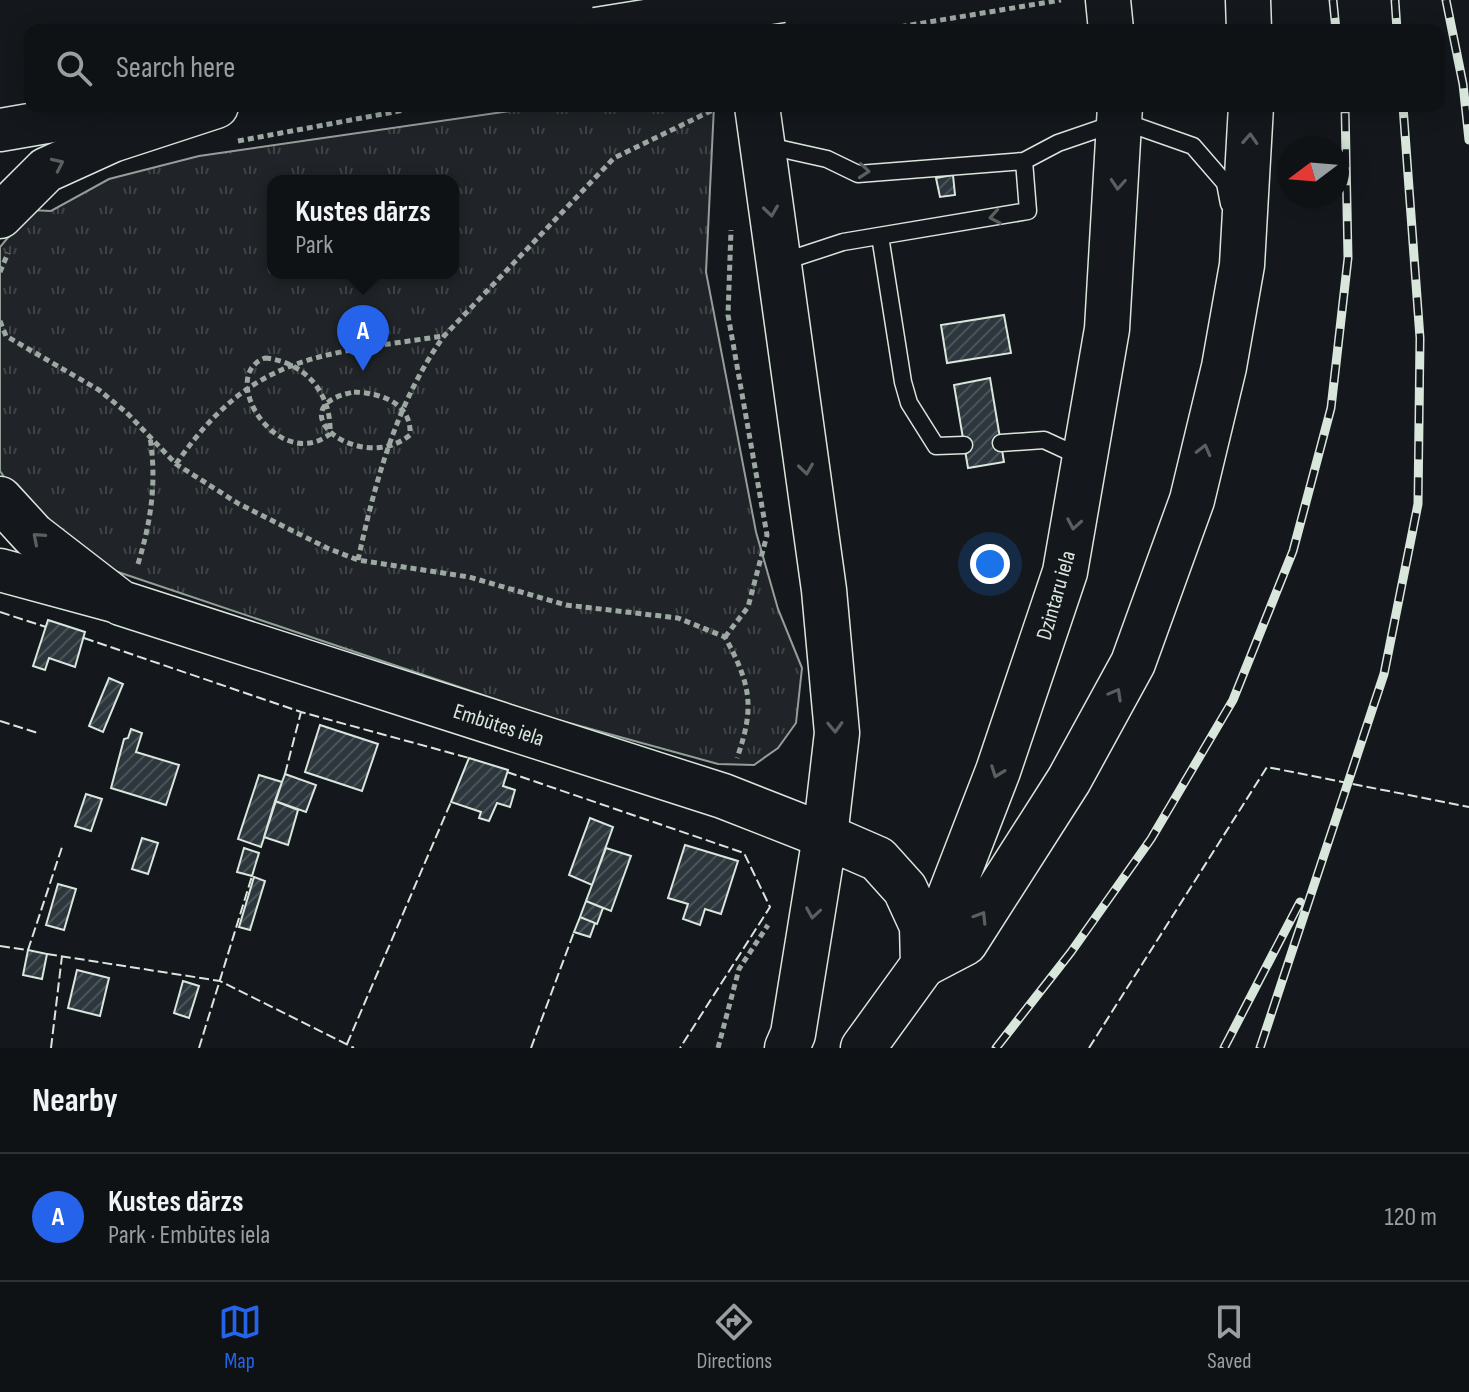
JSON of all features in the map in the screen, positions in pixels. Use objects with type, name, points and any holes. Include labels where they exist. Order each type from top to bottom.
[{"type":"main road","points":[[743,0],[746,24]]},
{"type":"main road","points":[[633,24],[782,0]]},
{"type":"main road","points":[[1108,0],[1110,24]]},
{"type":"main road","points":[[1248,0],[1249,24]]},
{"type":"main road","points":[[0,216],[46,170],[112,140],[198,112]]},
{"type":"main road","points":[[923,965],[965,943],[1069,780],[1133,663],[1192,500],[1224,367],[1242,265],[1251,112]]},
{"type":"main road","name":"Dzintaru iela","points":[[863,1048],[923,965],[998,771],[1065,572],[1107,329],[1121,113]]},
{"type":"main road","points":[[760,125],[824,590],[837,733],[825,836],[793,1034],[787,1048]]},
{"type":"main road","points":[[0,499],[33,535],[124,604]]},
{"type":"main road","name":"Embūtes iela","points":[[124,604],[723,796],[878,859],[905,889],[922,926],[923,965]]},
{"type":"street","points":[[0,130],[104,112]]},
{"type":"street","name":"Embūtes iela","points":[[0,570],[124,604]]},
{"type":"lane","points":[[760,125],[858,174],[1024,161],[1121,113],[1193,146],[1225,183],[1242,265]]},
{"type":"lane","points":[[778,263],[843,242],[1028,211],[1024,161]]},
{"type":"lane","points":[[880,236],[909,403],[936,446],[964,445]]},
{"type":"lane","points":[[1001,443],[1044,440],[1085,459]]},
{"type":"path","points":[[917,24],[1061,0]]},
{"type":"path","points":[[380,114],[392,112]]},
{"type":"path","points":[[358,560],[369,510],[402,408],[421,368],[444,336],[614,158],[710,112]]},
{"type":"path","points":[[725,637],[748,607],[767,535],[728,315],[731,222]]},
{"type":"path","points":[[0,321],[6,336],[49,364],[99,390],[176,464],[292,532],[358,560],[469,577],[566,605],[678,618],[725,637],[743,670],[750,695],[747,730],[723,796]]},
{"type":"path","points":[[176,464],[202,426],[246,387],[295,365],[335,353],[444,336]]},
{"type":"path","points":[[265,358],[295,365],[310,378],[325,401],[331,418],[330,434],[307,446],[276,434],[253,408],[246,387],[248,374],[255,362],[265,358]]},
{"type":"path","points":[[325,401],[339,394],[369,392],[402,408],[410,423],[410,435],[390,446],[360,448],[330,434]]},
{"type":"path","points":[[124,604],[152,517],[155,469],[150,437]]},
{"type":"path","points":[[718,1048],[739,969],[776,913]]},
{"type":"green space","points":[[503,112],[714,112],[706,272],[756,532],[778,609],[802,668],[796,723],[778,748],[754,765],[718,764],[551,718],[118,572],[69,541],[38,515],[0,471],[0,247],[31,210],[51,211],[109,179],[199,156]]},
{"type":"building","points":[[953,175],[955,195],[940,197],[936,178]]},
{"type":"building","points":[[1004,315],[1011,353],[947,363],[941,325]]},
{"type":"building","points":[[990,378],[1004,462],[968,468],[954,385]]},
{"type":"building","points":[[48,620],[85,632],[75,667],[49,658],[45,670],[33,666]]},
{"type":"building","points":[[109,678],[123,684],[103,732],[89,726]]},
{"type":"building","points":[[320,725],[378,744],[362,791],[305,772]]},
{"type":"building","points":[[131,729],[142,733],[136,752],[179,765],[166,805],[111,788],[124,739],[128,738]]},
{"type":"building","points":[[469,758],[508,770],[503,786],[515,790],[510,807],[497,803],[489,821],[479,818],[481,812],[451,802]]},
{"type":"building","points":[[285,774],[316,785],[306,812],[275,801]]},
{"type":"building","points":[[259,775],[282,782],[261,847],[238,839]]},
{"type":"building","points":[[86,794],[102,799],[91,831],[75,826]]},
{"type":"building","points":[[275,801],[298,810],[288,845],[264,837]]},
{"type":"building","points":[[590,818],[613,827],[592,885],[569,875]]},
{"type":"building","points":[[142,838],[158,843],[148,874],[132,869]]},
{"type":"building","points":[[685,845],[738,861],[721,914],[705,909],[700,925],[683,919],[688,904],[668,898]]},
{"type":"building","points":[[244,848],[259,853],[252,876],[237,872]]},
{"type":"building","points":[[606,848],[631,856],[611,911],[586,901]]},
{"type":"building","points":[[254,877],[265,881],[250,930],[239,927]]},
{"type":"building","points":[[58,884],[76,889],[64,930],[46,925]]},
{"type":"building","points":[[586,901],[603,908],[597,924],[580,917]]},
{"type":"building","points":[[580,917],[595,923],[590,937],[574,932]]},
{"type":"building","points":[[28,950],[47,954],[42,979],[23,975]]},
{"type":"building","points":[[77,970],[109,978],[100,1016],[68,1008]]},
{"type":"building","points":[[183,981],[199,986],[189,1018],[174,1013]]},
{"type":"railway","points":[[1333,0],[1335,24]]},
{"type":"railway","points":[[1395,0],[1397,24]]},
{"type":"railway","points":[[1446,0],[1463,84],[1469,140]]},
{"type":"railway","points":[[996,1048],[1071,952],[1151,839],[1233,700],[1293,551],[1331,408],[1348,258],[1345,112]]},
{"type":"railway","points":[[1260,1048],[1384,674],[1418,504],[1420,338],[1403,112]]},
{"type":"railway","points":[[1224,1048],[1300,902]]},
{"type":"fence","points":[[0,612],[46,627]]},
{"type":"fence","points":[[84,638],[301,712],[469,758]]},
{"type":"fence","points":[[285,774],[301,712]]},
{"type":"fence","points":[[0,721],[38,733]]},
{"type":"fence","points":[[1089,1048],[1267,767],[1469,807]]},
{"type":"fence","points":[[507,772],[744,853],[770,907],[680,1048]]},
{"type":"fence","points":[[347,1044],[451,802]]},
{"type":"fence","points":[[0,946],[28,950],[63,844]]},
{"type":"fence","points":[[199,1048],[252,876]]},
{"type":"fence","points":[[531,1048],[574,932]]},
{"type":"fence","points":[[47,954],[220,981],[354,1048]]},
{"type":"fence","points":[[51,1048],[62,956]]},
{"type":"place","name":"Kustes dārzs","points":[[363,371]]}]
